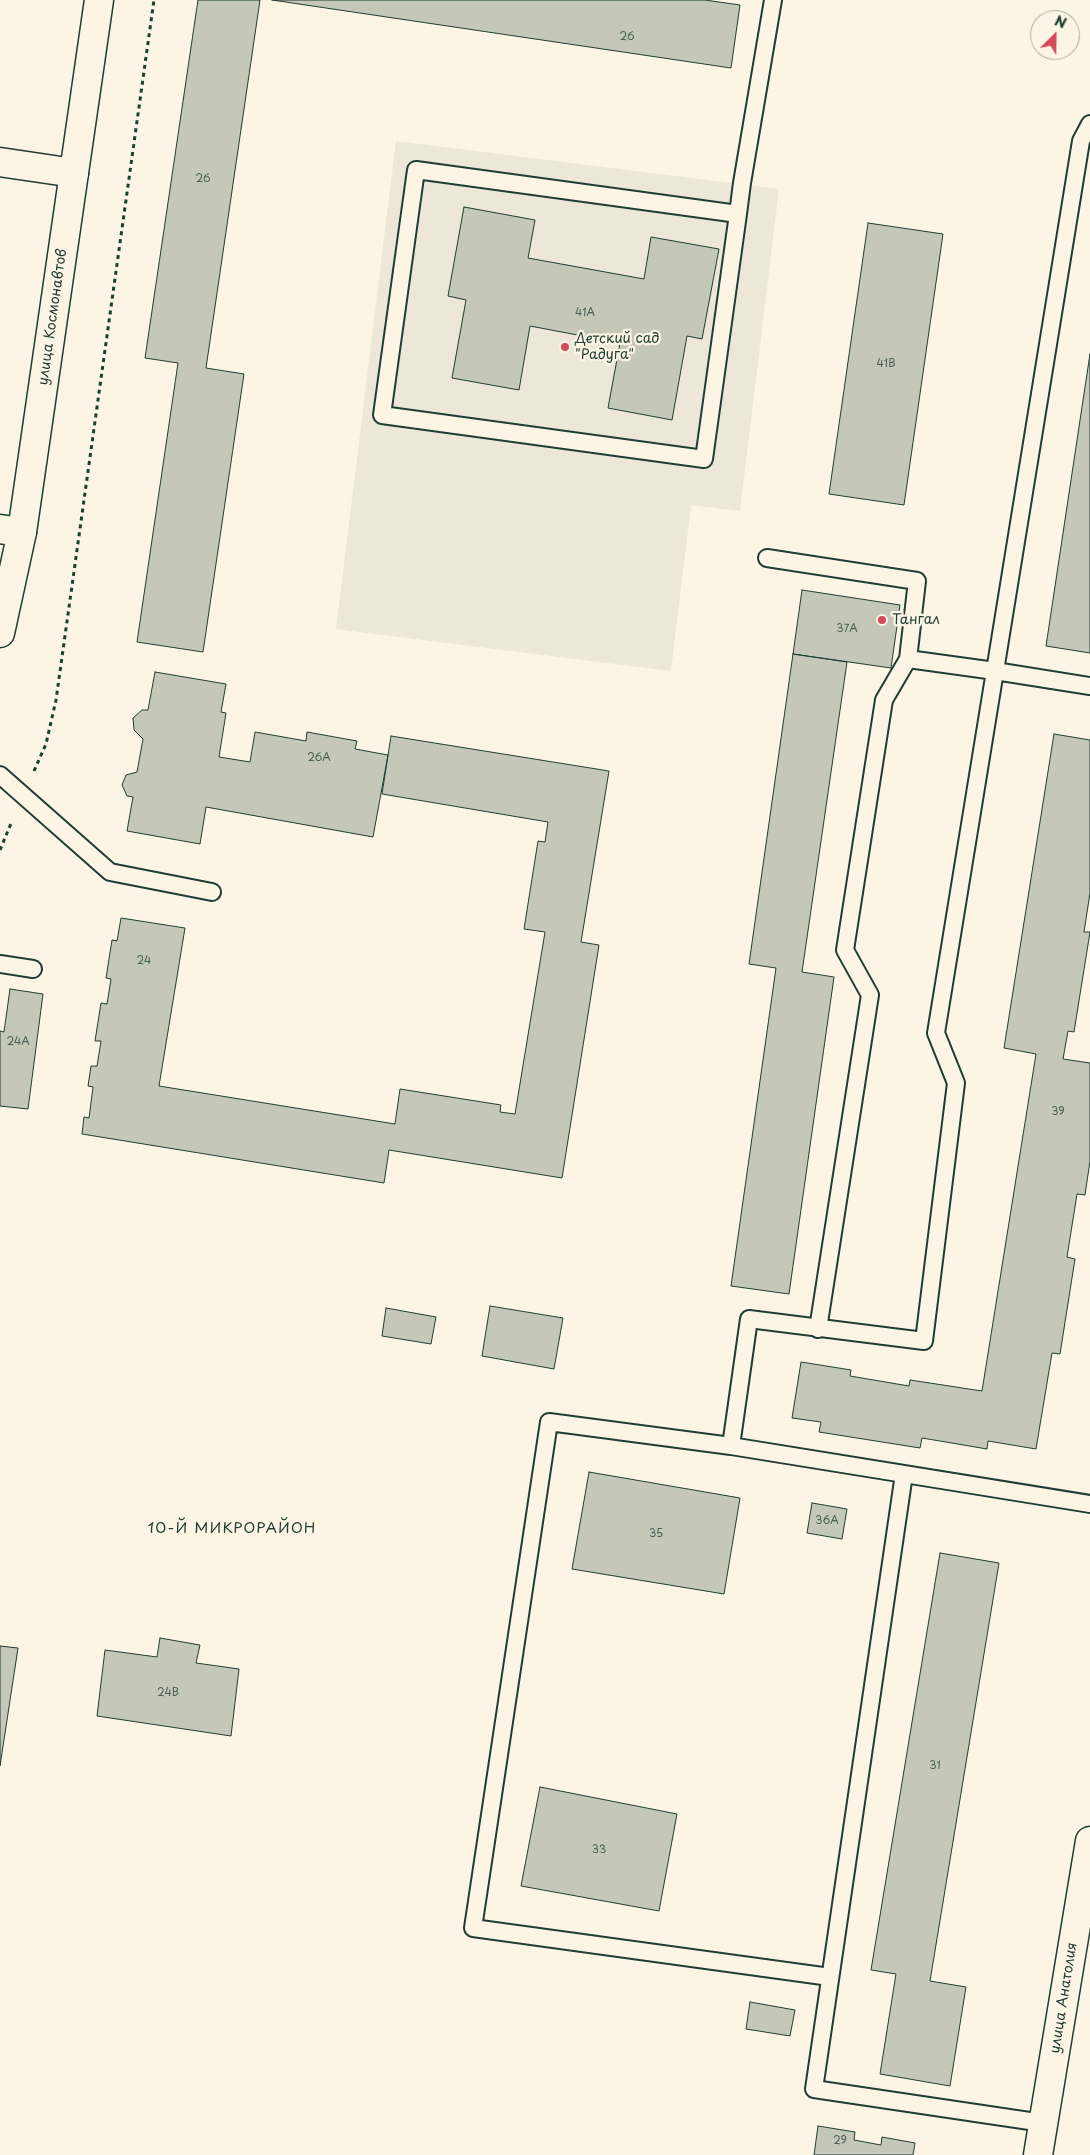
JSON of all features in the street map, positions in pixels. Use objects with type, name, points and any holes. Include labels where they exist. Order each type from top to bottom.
[{"type":"street","name":"улица Космонавтов","points":[[0,633],[11,530],[74,173],[99,0]]},
{"type":"street","points":[[0,162],[74,173]]},
{"type":"street","name":"улица Анатолия","points":[[1038,2155],[1090,1841]]},
{"type":"lane","points":[[738,214],[416,170],[382,415],[704,459],[738,214],[772,0]]},
{"type":"lane","points":[[732,1446],[749,1319],[924,1341],[956,1083],[936,1033],[1081,141],[1090,124]]},
{"type":"lane","points":[[768,558],[918,581],[908,659],[884,700],[845,950],[870,995],[818,1329]]},
{"type":"lane","points":[[908,659],[1090,686]]},
{"type":"lane","points":[[0,775],[110,872],[212,892]]},
{"type":"lane","points":[[0,964],[32,969]]},
{"type":"lane","points":[[830,1977],[473,1928],[549,1422],[732,1446],[1090,1504]]},
{"type":"lane","points":[[904,1474],[814,2088],[1044,2123]]},
{"type":"path","points":[[0,850],[46,744],[56,700],[154,0]]},
{"type":"shaded area","name":"Детский сад \"Радуга\"","points":[[396,141],[779,189],[740,511],[691,505],[671,671],[336,629]]},
{"type":"building","points":[[198,0],[260,0],[206,368],[244,374],[203,652],[137,642],[178,363],[145,358]]},
{"type":"building","points":[[272,0],[705,0],[740,5],[731,68]]},
{"type":"building","points":[[464,207],[535,220],[528,258],[644,279],[651,237],[719,249],[702,339],[687,336],[672,420],[608,408],[620,343],[530,326],[519,390],[452,378],[466,300],[448,296]]},
{"type":"building","points":[[868,223],[943,234],[904,505],[829,494]]},
{"type":"building","points":[[1090,354],[1090,653],[1046,646]]},
{"type":"building","points":[[802,590],[900,605],[891,668],[793,654]]},
{"type":"building","points":[[793,654],[847,662],[802,972],[834,977],[789,1294],[731,1286],[776,968],[749,964]]},
{"type":"building","points":[[155,672],[226,684],[221,712],[226,713],[219,757],[250,762],[255,732],[306,741],[307,732],[357,741],[355,749],[388,755],[373,837],[206,807],[200,844],[127,831],[133,797],[127,796],[122,785],[126,775],[137,772],[143,739],[134,730],[133,718],[142,710],[148,710]]},
{"type":"building","points":[[1054,734],[1090,740],[1090,893],[1084,932],[1090,932],[1074,1032],[1068,1031],[1063,1059],[1090,1063],[1090,1161],[1085,1195],[1077,1194],[1067,1257],[1075,1259],[1060,1354],[1052,1353],[1036,1449],[988,1441],[987,1449],[922,1438],[920,1448],[819,1432],[821,1422],[792,1418],[801,1362],[851,1370],[850,1376],[909,1386],[910,1380],[982,1391],[1036,1054],[1004,1048]]},
{"type":"building","points":[[391,736],[609,771],[581,942],[599,945],[562,1178],[389,1150],[384,1183],[82,1134],[84,1117],[89,1118],[93,1087],[88,1086],[91,1066],[97,1066],[101,1041],[95,1041],[101,1003],[107,1004],[111,979],[106,978],[112,940],[117,941],[121,918],[185,928],[159,1086],[395,1124],[400,1089],[501,1105],[500,1112],[515,1114],[545,932],[524,929],[538,841],[545,842],[548,822],[382,794]]},
{"type":"building","points":[[10,989],[43,994],[28,1109],[0,1106],[0,1031],[4,1032]]},
{"type":"building","points":[[490,1306],[563,1318],[554,1369],[482,1356]]},
{"type":"building","points":[[386,1308],[436,1317],[431,1344],[382,1336]]},
{"type":"building","points":[[589,1472],[740,1498],[724,1594],[572,1569]]},
{"type":"building","points":[[812,1503],[847,1509],[842,1539],[807,1533]]},
{"type":"building","points":[[940,1553],[999,1563],[930,1981],[966,1987],[950,2086],[880,2074],[896,1974],[871,1970]]},
{"type":"building","points":[[160,1638],[200,1645],[196,1663],[239,1669],[231,1736],[97,1716],[105,1650],[157,1657]]},
{"type":"building","points":[[0,1646],[18,1648],[0,1766]]},
{"type":"building","points":[[540,1787],[677,1814],[659,1911],[521,1886]]},
{"type":"building","points":[[750,2002],[795,2010],[790,2036],[746,2029]]},
{"type":"building","points":[[818,2126],[855,2132],[854,2140],[881,2145],[882,2137],[915,2143],[913,2155],[814,2155]]},
{"type":"place","name":"Детский сад \"Радуга\"","points":[[565,347]]},
{"type":"place","name":"Тангал","points":[[882,620]]},
{"type":"district","name":"10-Й МИКРОРАЙОН","points":[[232,1529]]}]
